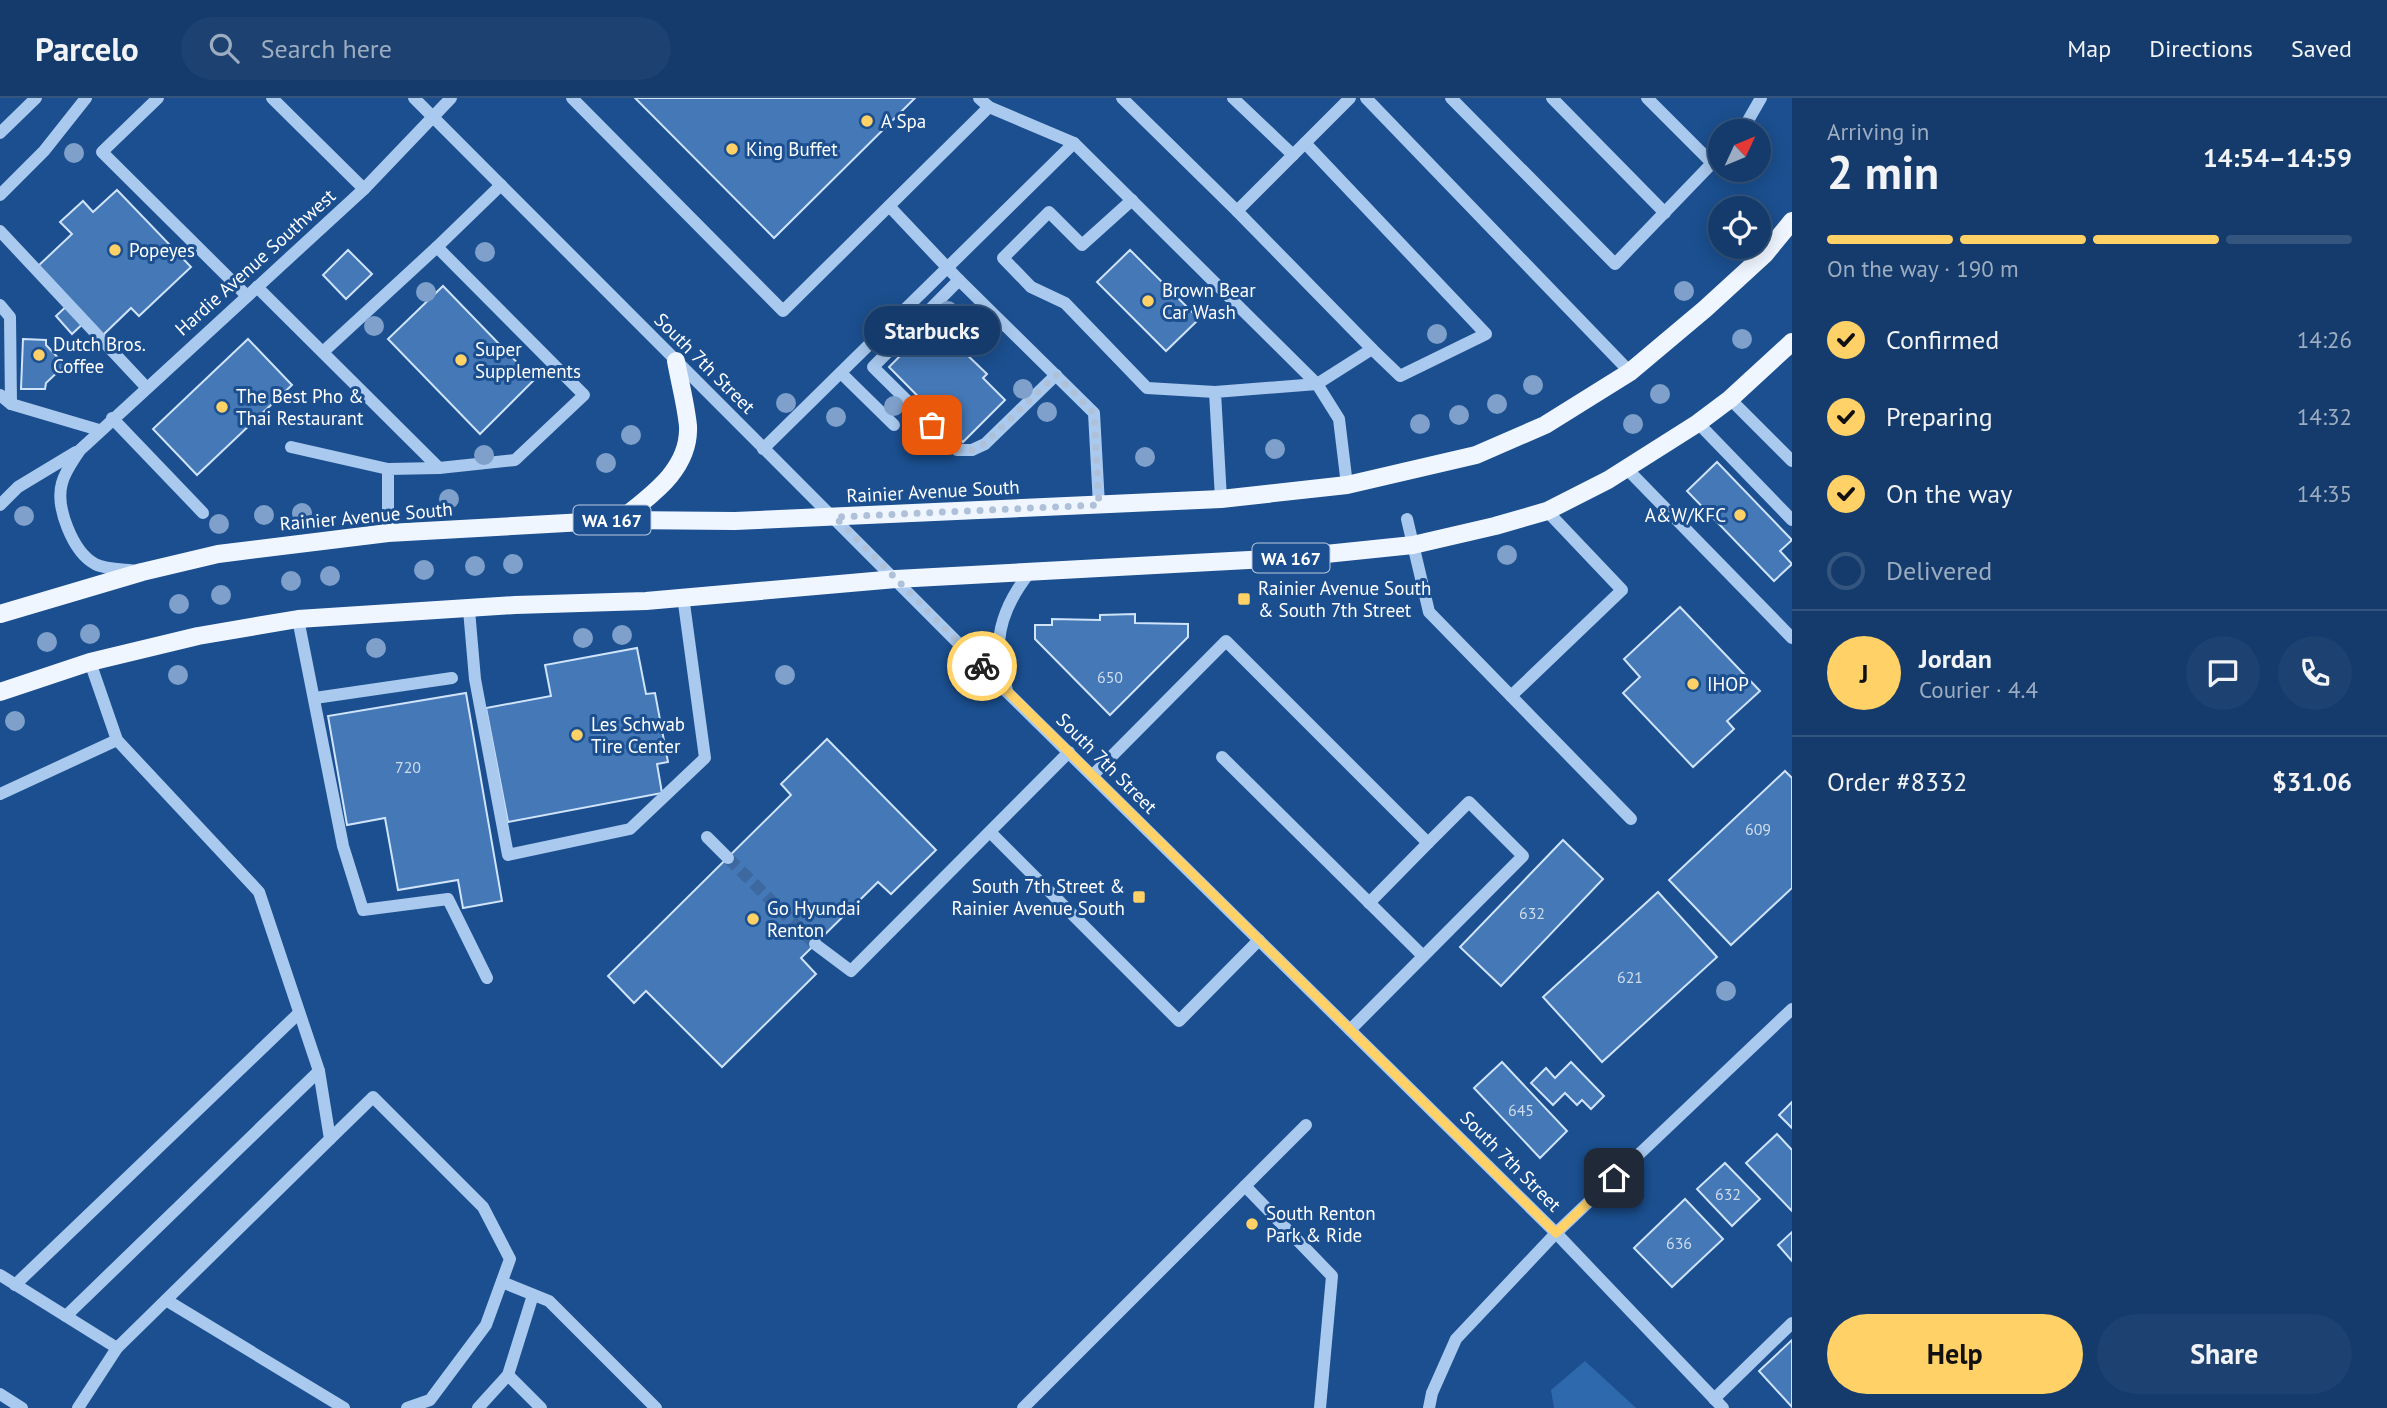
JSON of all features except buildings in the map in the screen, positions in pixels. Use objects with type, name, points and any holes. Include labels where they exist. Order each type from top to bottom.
[{"type":"main road","name":"Rainier Avenue South","points":[[0,614],[142,572],[218,554],[388,533],[620,520],[735,521],[1221,499],[1347,485],[1476,455],[1545,425],[1630,372],[1706,309],[1765,254],[1792,221]]},
{"type":"main road","name":"WA 167","points":[[0,692],[90,662],[198,636],[298,619],[515,605],[646,601],[896,579],[1287,558],[1413,545],[1547,511],[1626,469],[1698,423],[1792,342]]},
{"type":"main road","points":[[620,520],[661,487],[676,469],[687,441],[688,426],[677,361]]},
{"type":"street","points":[[0,133],[36,98]]},
{"type":"street","points":[[0,195],[44,151],[86,98]]},
{"type":"street","points":[[158,98],[102,152],[252,291],[323,352],[439,468]]},
{"type":"street","points":[[272,98],[363,189]]},
{"type":"street","name":"South 7th Street","points":[[414,98],[1007,692],[1556,1233],[1719,1403]]},
{"type":"street","name":"Hardie Avenue Southwest","points":[[142,572],[96,565],[77,548],[66,525],[61,501],[61,486],[66,471],[80,450],[99,430],[363,189],[451,98]]},
{"type":"street","points":[[572,98],[783,311],[889,206],[984,103],[1074,143],[1317,384],[1339,419],[1347,485]]},
{"type":"street","points":[[1122,98],[1400,376],[1486,334],[1305,143]]},
{"type":"street","points":[[1233,98],[1293,155]]},
{"type":"street","points":[[1237,211],[1350,98]]},
{"type":"street","points":[[1366,98],[1630,372]]},
{"type":"street","points":[[1451,98],[1615,264],[1708,167]]},
{"type":"street","points":[[1552,98],[1665,213]]},
{"type":"street","points":[[1647,98],[1708,152]]},
{"type":"street","points":[[1749,119],[1761,98]]},
{"type":"street","points":[[763,449],[1074,143]]},
{"type":"street","points":[[323,352],[501,185]]},
{"type":"street","points":[[1132,200],[1082,245],[1049,212],[1003,258],[1031,287],[1065,303],[1147,388],[1215,392],[1317,384],[1372,349]]},
{"type":"street","points":[[889,206],[959,280],[1094,413],[1099,505]]},
{"type":"street","points":[[0,231],[146,387]]},
{"type":"street","points":[[291,447],[388,469],[439,468],[514,460],[584,395],[437,247]]},
{"type":"street","points":[[959,280],[873,366],[957,450],[972,450],[985,443],[1056,375]]},
{"type":"street","points":[[0,305],[10,317],[11,404]]},
{"type":"street","points":[[841,373],[894,425]]},
{"type":"street","points":[[1215,392],[1221,499]]},
{"type":"street","points":[[0,395],[11,404],[99,430]]},
{"type":"street","points":[[1730,398],[1792,461]]},
{"type":"street","points":[[112,418],[204,513]]},
{"type":"street","points":[[1698,423],[1792,520]]},
{"type":"street","name":"Hardie Avenue Southwest","points":[[0,505],[18,488],[80,450]]},
{"type":"street","points":[[388,469],[388,533]]},
{"type":"street","points":[[1626,469],[1792,638]]},
{"type":"street","points":[[1511,696],[1622,590],[1547,511]]},
{"type":"street","points":[[1407,519],[1429,612],[1631,819]]},
{"type":"street","points":[[1007,692],[999,643],[1006,611],[1018,586],[1030,572]]},
{"type":"street","points":[[469,610],[475,678],[508,855],[630,829],[705,758],[683,596]]},
{"type":"street","points":[[298,619],[343,846],[363,910],[448,899],[487,978]]},
{"type":"street","points":[[1093,775],[1226,641],[1428,843]]},
{"type":"street","points":[[90,662],[117,740],[259,892],[318,1071],[330,1139]]},
{"type":"street","points":[[315,698],[452,678]]},
{"type":"street","points":[[0,794],[117,740]]},
{"type":"street","points":[[815,944],[851,971],[1069,752]]},
{"type":"street","points":[[1222,757],[1423,957]]},
{"type":"street","points":[[1350,1030],[1523,856],[1469,802],[1368,903]]},
{"type":"street","points":[[990,832],[1179,1021],[1259,940]]},
{"type":"street","points":[[707,837],[728,858]]},
{"type":"street","points":[[1429,1408],[1456,1339],[1556,1233],[1792,1009]]},
{"type":"street","points":[[15,1285],[299,1013]]},
{"type":"street","points":[[66,1316],[318,1071]]},
{"type":"street","points":[[78,1408],[117,1348],[373,1097],[483,1208],[510,1259],[486,1325],[430,1400],[407,1408]]},
{"type":"street","points":[[1023,1408],[1306,1125]]},
{"type":"street","points":[[1245,1186],[1332,1276],[1320,1408]]},
{"type":"street","points":[[0,1275],[117,1348]]},
{"type":"street","points":[[502,1282],[549,1301],[656,1408]]},
{"type":"street","points":[[478,1408],[508,1375],[533,1295]]},
{"type":"street","points":[[166,1300],[344,1408]]},
{"type":"street","points":[[1719,1403],[1792,1324]]},
{"type":"street","points":[[508,1375],[541,1408]]},
{"type":"street","points":[[0,1394],[22,1408]]},
{"type":"shaded area","points":[[1585,1361],[1636,1408],[1554,1408],[1551,1390]]},
{"type":"tunnel","points":[[728,858],[815,944]]},
{"type":"way so far","points":[[932,425],[957,450],[972,450],[985,443],[1056,375],[1094,413],[1099,505],[835,517],[982,666]]},
{"type":"place","name":"A Spa","points":[[867,121]]},
{"type":"place","name":"King Buffet","points":[[732,149]]},
{"type":"place","name":"Popeyes","points":[[115,250]]},
{"type":"place","name":"Brown Bear Car Wash","points":[[1148,301]]},
{"type":"place","name":"Dutch Bros. Coffee","points":[[39,355]]},
{"type":"place","name":"Super Supplements","points":[[461,360]]},
{"type":"place","name":"The Best Pho & Thai Restaurant","points":[[222,407]]},
{"type":"place","name":"Starbucks","points":[[932,425]]},
{"type":"place","name":"A&W/KFC","points":[[1740,515]]},
{"type":"place","name":"Rainier Avenue South & South 7th Street","points":[[1244,599]]},
{"type":"place","name":"IHOP","points":[[1693,684]]},
{"type":"place","name":"Les Schwab Tire Center","points":[[577,735]]},
{"type":"place","name":"South 7th Street & Rainier Avenue South","points":[[1139,897]]},
{"type":"place","name":"Go Hyundai Renton","points":[[753,919]]},
{"type":"place","name":"South Renton Park & Ride","points":[[1252,1224]]},
{"type":"route","points":[[982,666],[1556,1233],[1614,1178]]}]
